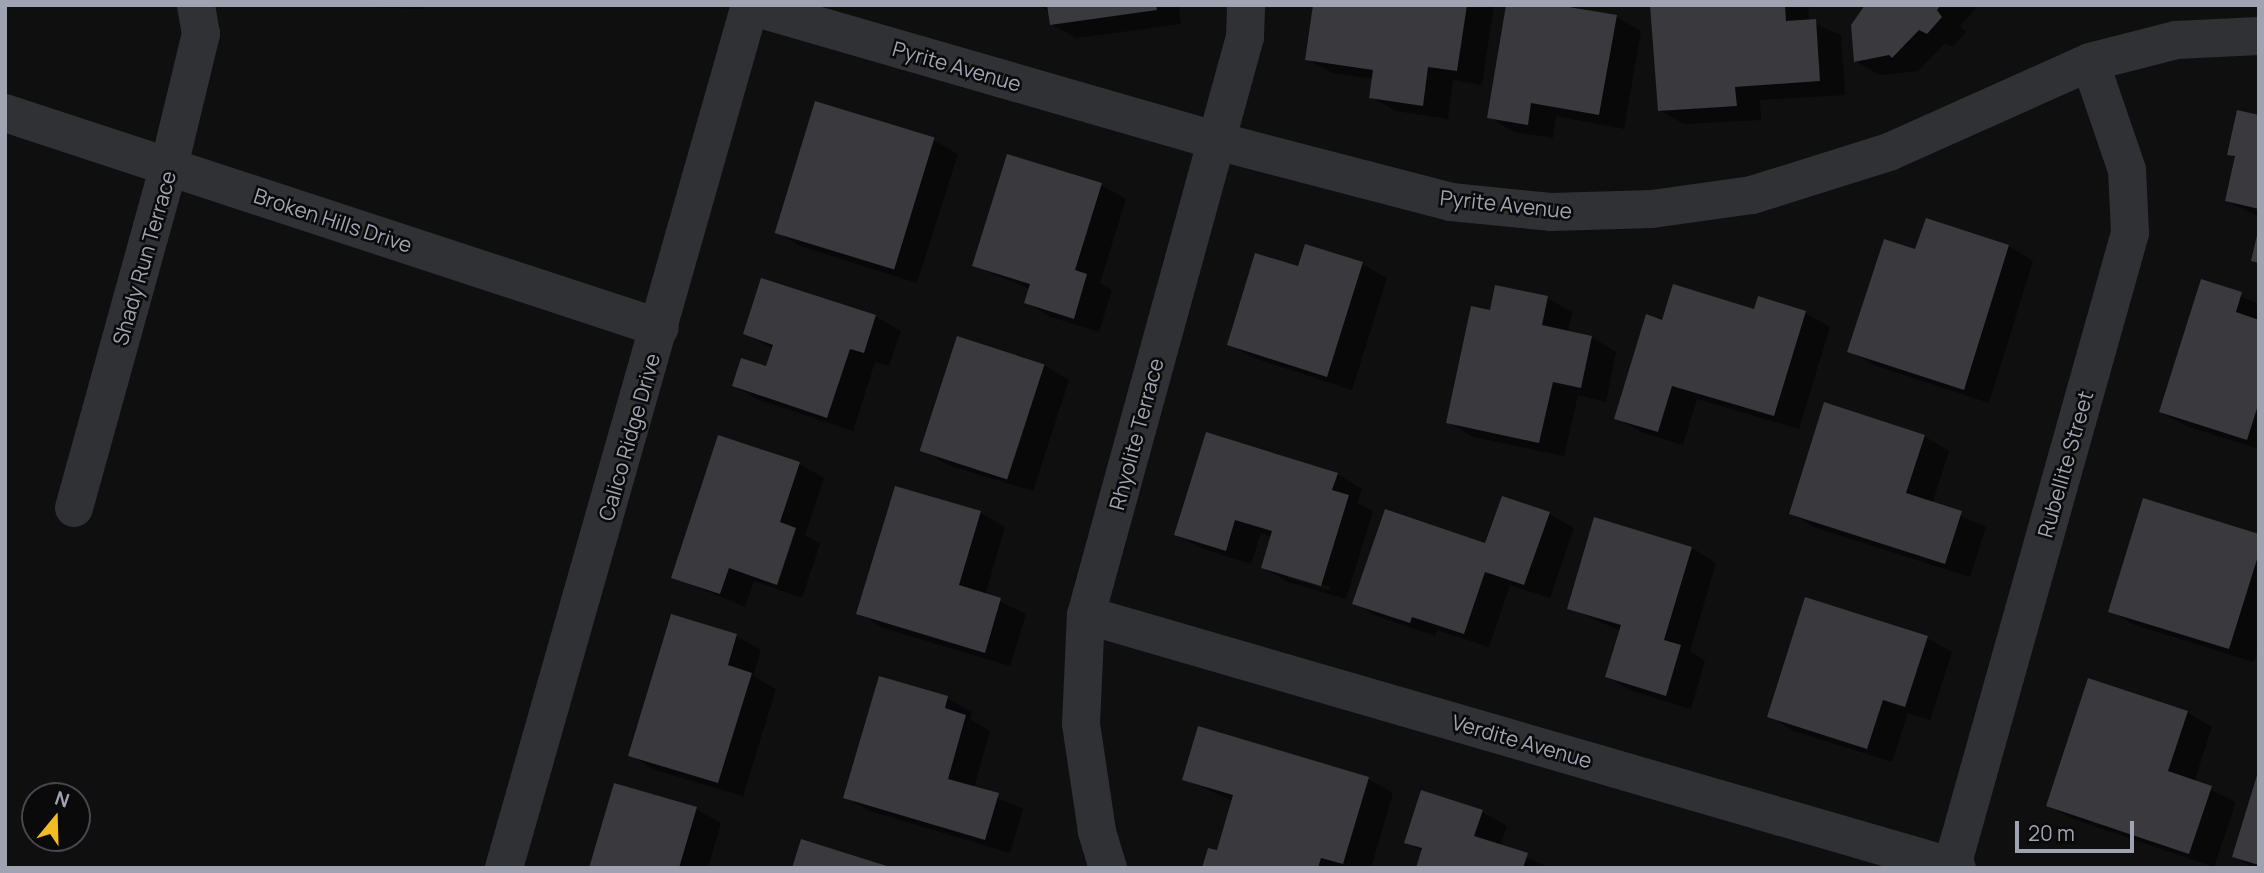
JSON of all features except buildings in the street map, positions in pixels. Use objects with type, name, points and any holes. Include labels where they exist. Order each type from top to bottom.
[{"type":"street","name":"Shady Run Terrace","points":[[74,508],[169,166],[201,34],[196,5]]},
{"type":"street","name":"Rhyolite Terrace","points":[[1108,868],[1097,831],[1081,724],[1086,615],[1245,37],[1246,5]]},
{"type":"street","name":"Pyrite Avenue","points":[[750,6],[1217,141],[1451,202],[1551,212],[1652,209],[1752,195],[1889,152],[2090,62],[2176,40],[2259,36]]},
{"type":"street","name":"Calico Ridge Drive","points":[[504,868],[750,6]]},
{"type":"street","name":"Rubellite Street","points":[[1954,867],[2130,233],[2127,170],[2090,62]]},
{"type":"street","name":"Broken Hills Drive","points":[[5,113],[660,328]]},
{"type":"street","name":"Verdite Avenue","points":[[1086,615],[1954,867]]}]
